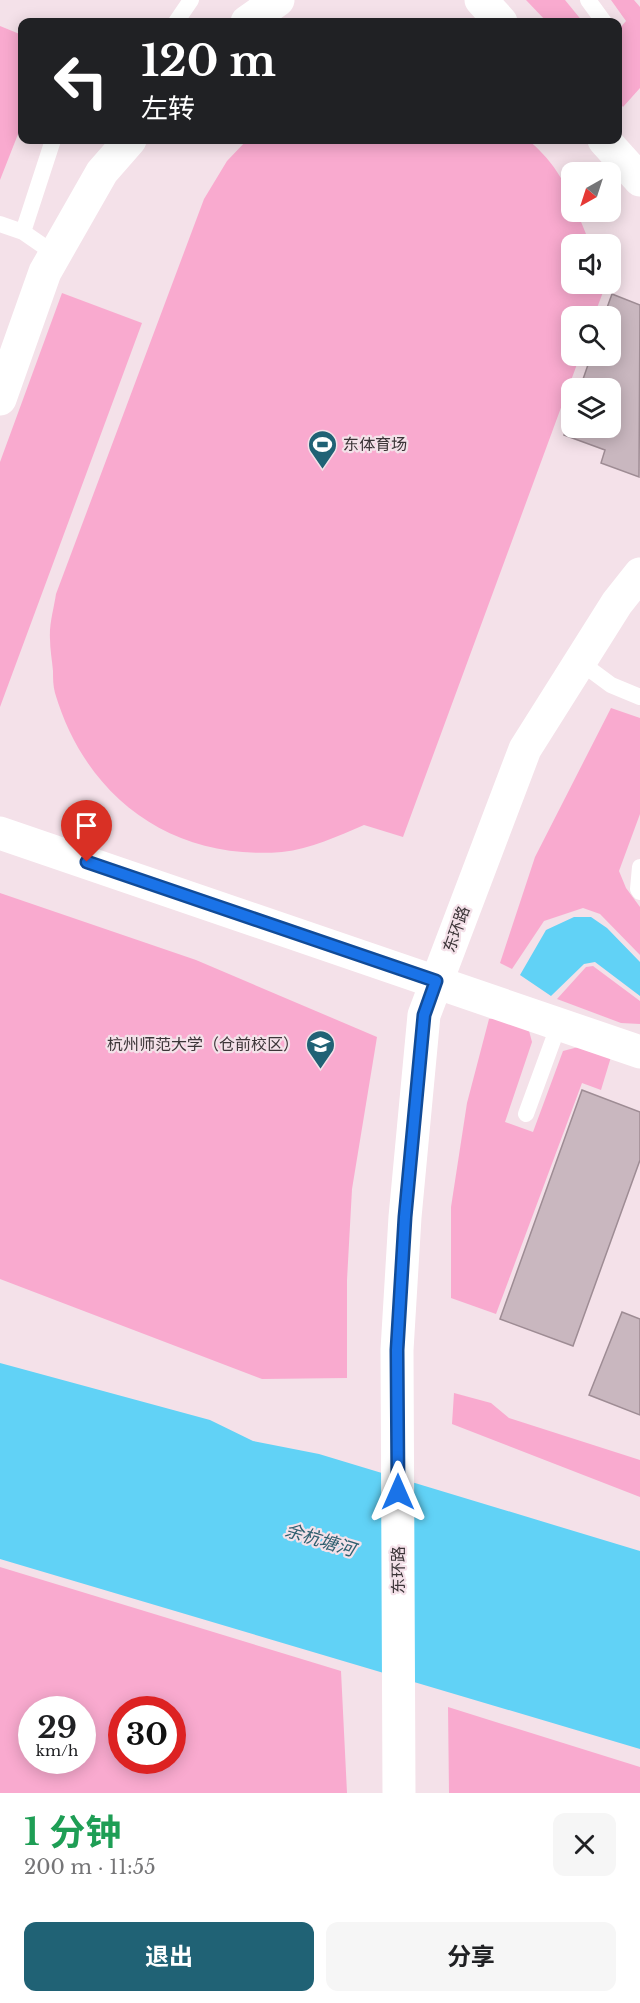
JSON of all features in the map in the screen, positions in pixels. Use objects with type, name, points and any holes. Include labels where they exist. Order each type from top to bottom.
[{"type":"street","points":[[253,18],[278,0]]},
{"type":"street","points":[[481,0],[497,18]]},
{"type":"street","points":[[0,399],[45,272],[102,172],[126,144]]},
{"type":"street","points":[[608,144],[640,180]]},
{"type":"street","name":"东环路","points":[[399,1784],[397,1350],[405,1217],[424,1015],[525,749],[617,603],[640,574]]},
{"type":"street","points":[[0,833],[640,1052]]},
{"type":"lane","points":[[179,18],[191,0]]},
{"type":"lane","points":[[588,0],[601,18]]},
{"type":"lane","points":[[23,232],[52,144]]},
{"type":"lane","points":[[0,224],[23,232],[55,254]]},
{"type":"lane","points":[[580,662],[611,685],[640,697]]},
{"type":"lane","points":[[640,867],[638,889],[640,892]]},
{"type":"lane","points":[[526,1114],[559,1024]]},
{"type":"shaded area","points":[[526,0],[565,0],[580,18],[543,18]]},
{"type":"shaded area","points":[[611,0],[634,0],[640,7],[640,88],[623,107],[622,26],[626,21]]},
{"type":"shaded area","points":[[0,26],[18,33],[18,134],[0,180]]},
{"type":"shaded area","points":[[243,144],[532,144],[543,154],[561,179],[561,222],[581,222],[586,234],[561,234],[561,294],[602,294],[598,306],[561,306],[561,366],[576,366],[572,378],[561,378],[561,408],[403,837],[364,825],[303,848],[282,852],[242,852],[204,846],[170,833],[139,815],[111,792],[88,763],[69,730],[54,690],[50,633],[56,594],[204,199],[227,161]]},
{"type":"shaded area","points":[[62,293],[142,323],[0,707],[0,462]]},
{"type":"shaded area","points":[[611,708],[640,718],[640,814],[619,871],[626,888],[640,907],[640,955],[600,914],[583,908],[544,921],[512,969],[500,963],[535,857]]},
{"type":"shaded area","points":[[0,893],[196,960],[377,1037],[352,1189],[347,1280],[347,1378],[262,1379],[0,1279]]},
{"type":"shaded area","points":[[593,966],[640,1001],[640,1024],[621,1023],[557,999],[586,967]]},
{"type":"shaded area","points":[[505,1017],[528,1027],[532,1042],[505,1122],[533,1132],[563,1051],[582,1046],[611,1057],[601,1090],[582,1083],[496,1314],[451,1298],[451,1207],[467,1103],[489,1019]]},
{"type":"shaded area","points":[[454,1393],[491,1403],[509,1418],[640,1460],[640,1497],[452,1424]]},
{"type":"shaded area","points":[[0,1567],[341,1671],[347,1793],[0,1793]]},
{"type":"shaded area","points":[[448,1707],[640,1767],[640,1793],[449,1793]]},
{"type":"water","points":[[574,917],[591,917],[607,928],[640,962],[640,996],[595,962],[584,964],[551,996],[520,975],[546,930]]},
{"type":"water","name":"余杭塘河","points":[[0,1363],[210,1420],[253,1441],[319,1454],[640,1551],[640,1749],[0,1559]]},
{"type":"building","points":[[612,294],[640,305],[639,477],[601,463],[605,450],[572,438],[621,438],[621,378],[583,378],[588,366],[621,366],[621,306],[608,306]]},
{"type":"building","points":[[582,1090],[640,1112],[640,1160],[573,1346],[500,1319]]},
{"type":"building","points":[[622,1312],[640,1319],[640,1415],[589,1395]]},
{"type":"place","name":"东体育场","points":[[322,470]]},
{"type":"place","name":"杭州师范大学（仓前校区）","points":[[320,1070]]},
{"type":"route","points":[[87,862],[436,981],[424,1015],[405,1217],[397,1350],[398,1492]]}]
